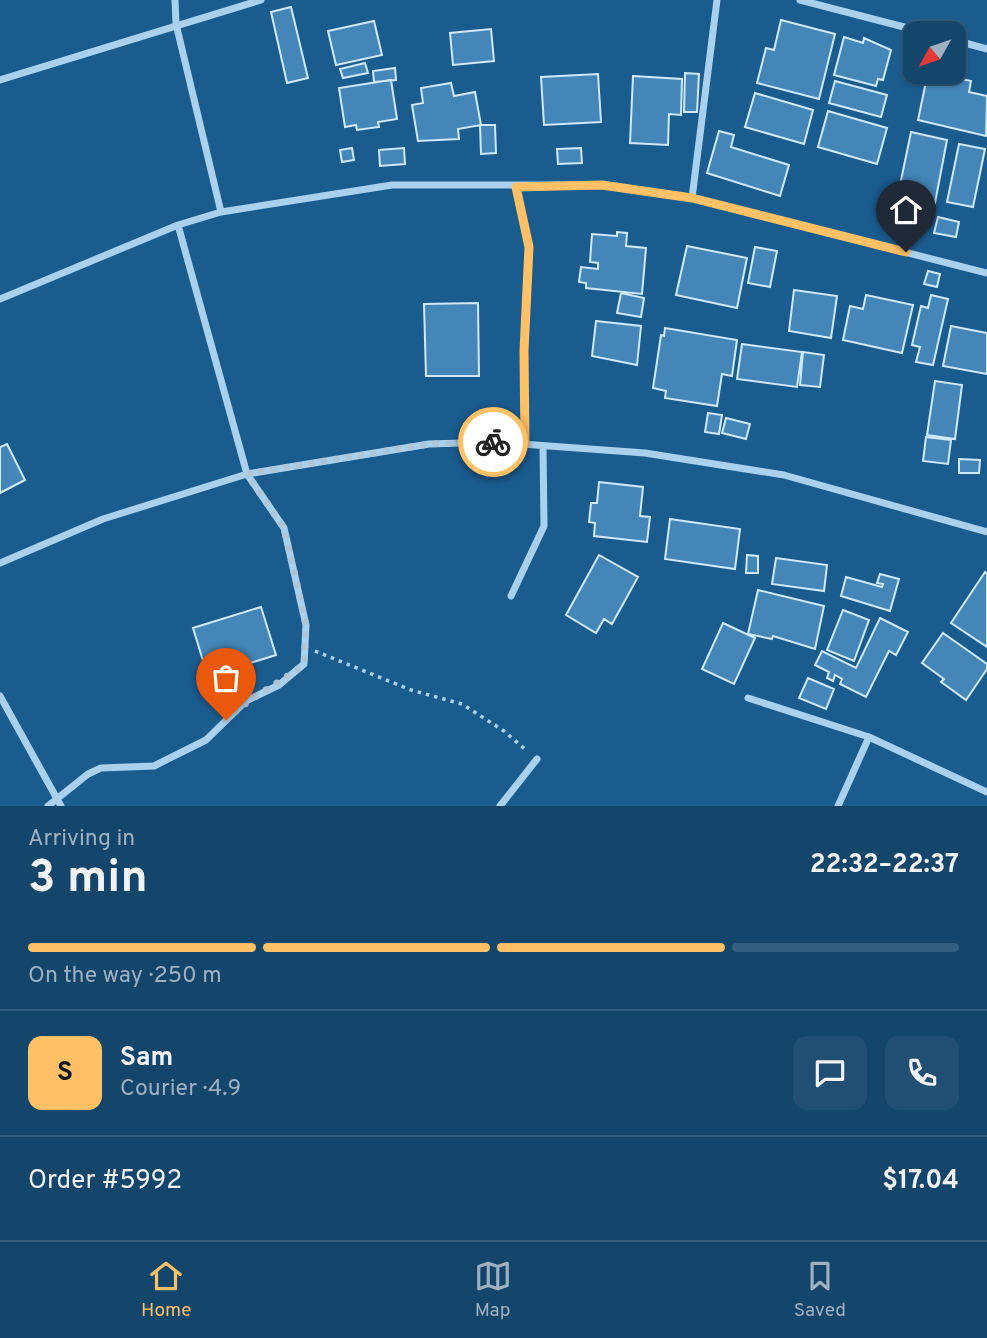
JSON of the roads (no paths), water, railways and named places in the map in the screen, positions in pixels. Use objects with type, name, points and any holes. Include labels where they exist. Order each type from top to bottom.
[{"type":"street","points":[[175,0],[176,24],[221,212]]},
{"type":"street","points":[[0,80],[261,0]]},
{"type":"street","points":[[692,198],[717,0]]},
{"type":"street","points":[[800,0],[903,27]]},
{"type":"street","points":[[966,43],[987,49]]},
{"type":"street","points":[[0,299],[178,225],[221,212],[392,185],[602,185],[692,198],[987,272]]},
{"type":"street","points":[[516,187],[529,247],[524,351],[525,444]]},
{"type":"street","points":[[48,806],[58,803],[89,774],[101,768],[154,766],[206,740],[246,701],[279,685],[304,664],[306,625],[284,528],[247,474],[178,225]]},
{"type":"street","points":[[0,563],[103,519],[247,474],[429,444],[525,444],[645,453],[784,475],[987,532]]},
{"type":"street","points":[[511,596],[544,526],[543,446]]},
{"type":"street","points":[[0,696],[58,803]]},
{"type":"street","points":[[748,698],[869,737],[987,792]]},
{"type":"street","points":[[838,806],[869,737]]},
{"type":"street","points":[[500,806],[537,759]]}]
